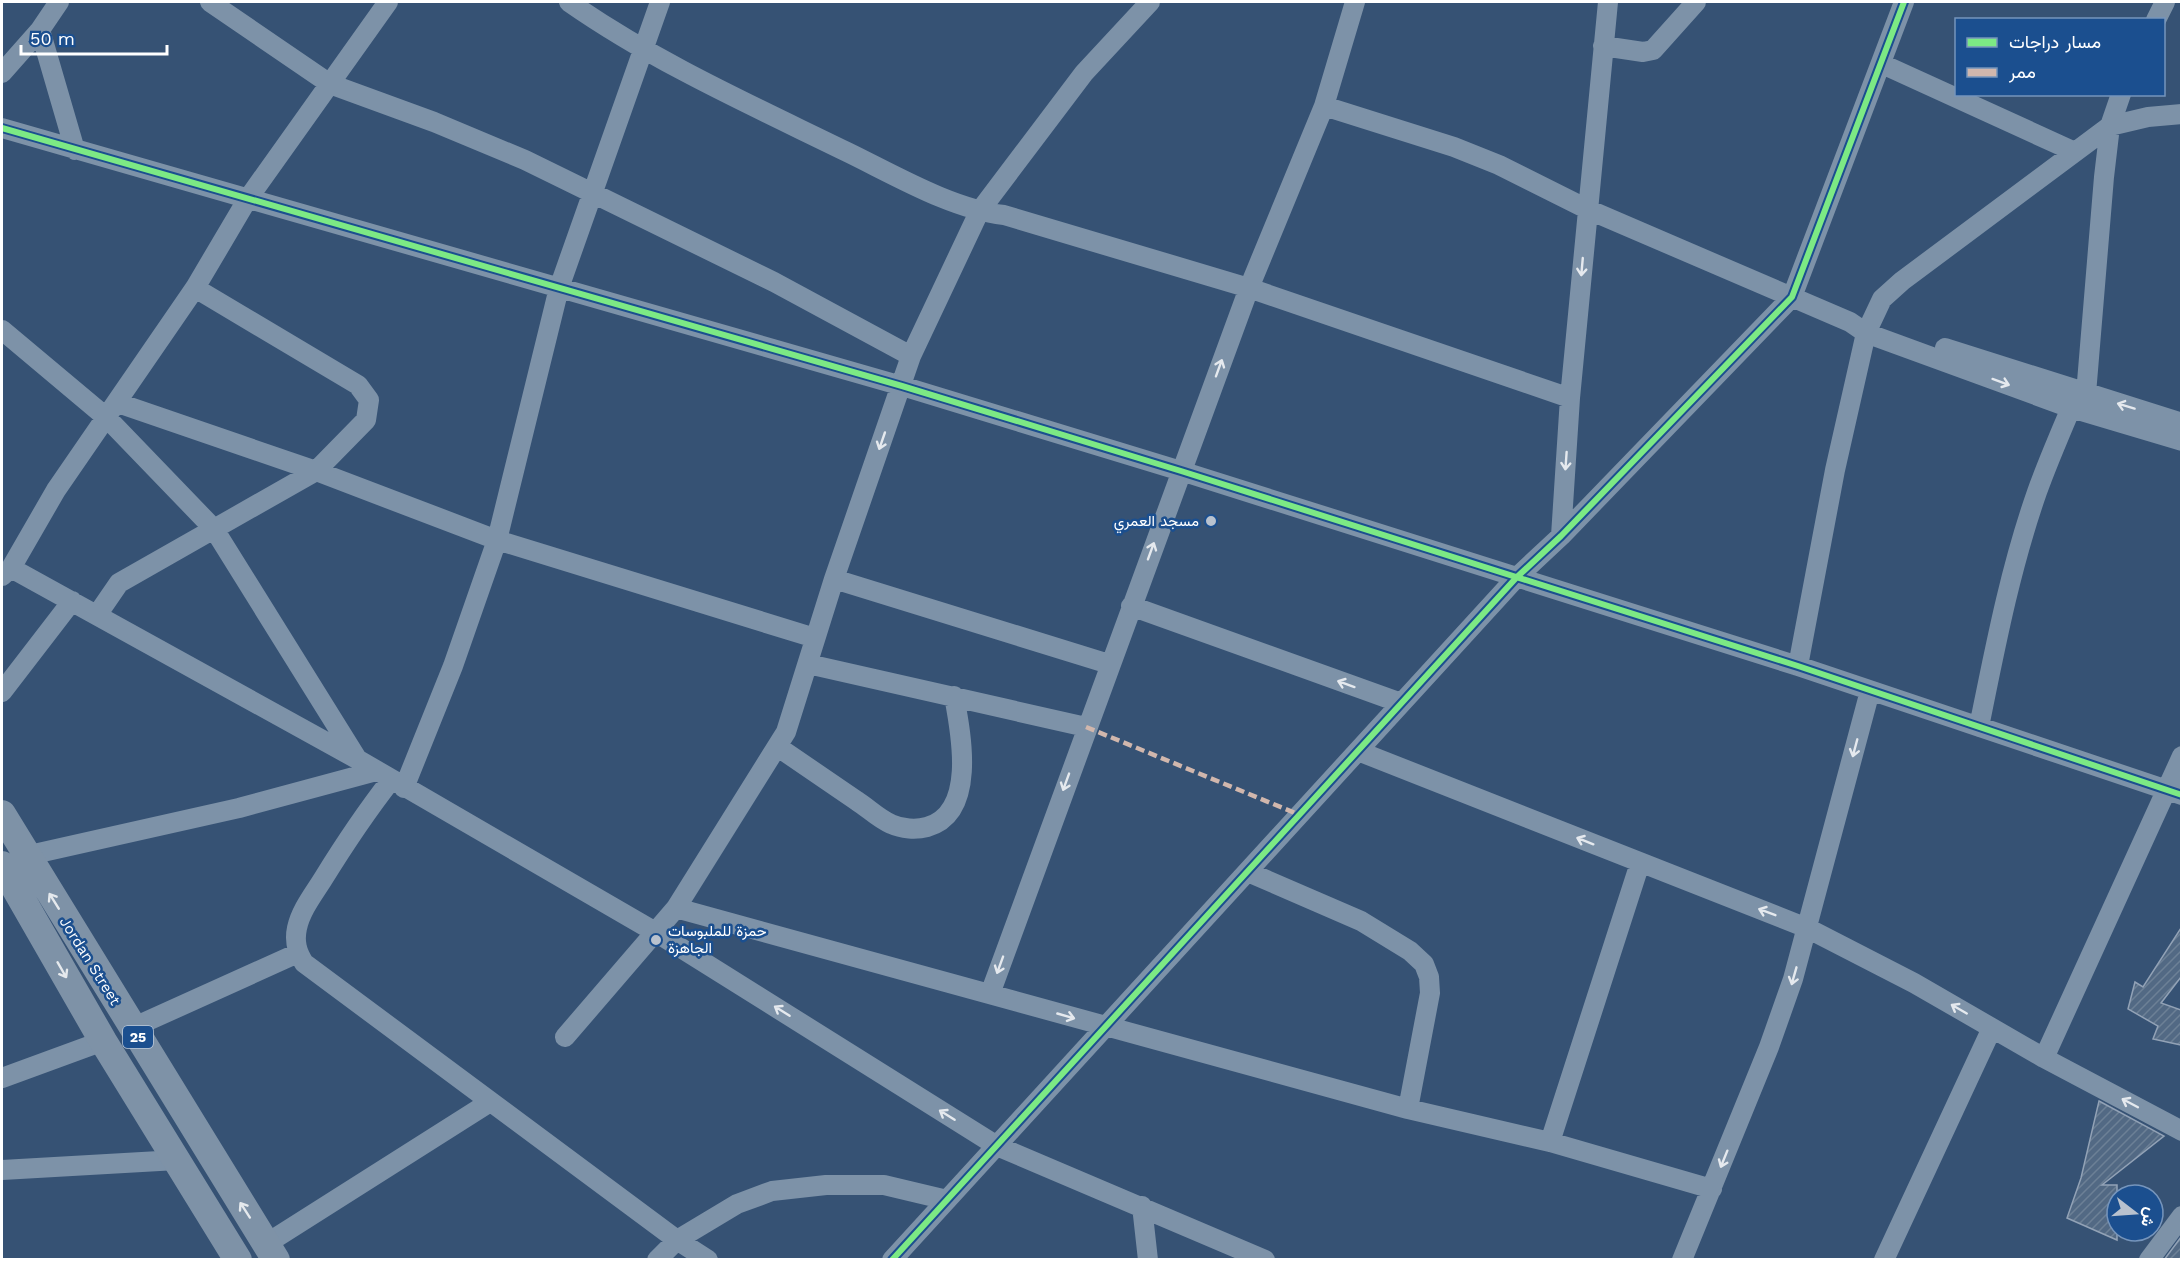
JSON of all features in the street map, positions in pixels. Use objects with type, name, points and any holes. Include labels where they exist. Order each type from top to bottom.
[{"type":"highway","name":"Jordan Street","points":[[2,814],[13,860],[104,1041],[238,1260]]},
{"type":"highway","name":"Jordan Street","points":[[13,860],[132,1028],[271,1252]]},
{"type":"highway","points":[[196,1192],[223,1176]]},
{"type":"street","points":[[2,73],[40,30],[59,2]]},
{"type":"street","points":[[210,2],[330,84],[525,160],[774,282],[911,356]]},
{"type":"street","points":[[388,2],[247,200],[195,288],[56,490],[6,572],[72,601],[357,759],[657,933],[997,1146],[1265,1260]]},
{"type":"street","points":[[569,2],[643,51],[878,166],[979,212],[1004,215],[1249,288],[1570,398]]},
{"type":"street","points":[[660,2],[559,288],[497,540],[453,666],[390,780],[360,820],[307,905],[297,928],[295,940],[298,953],[304,963],[677,1240],[708,1260]]},
{"type":"street","points":[[565,1037],[657,933],[676,908],[778,747],[793,716],[834,579],[911,356],[979,212],[1084,73],[1150,2]]},
{"type":"street","points":[[990,994],[1109,664],[1249,288],[1324,106],[1354,2]]},
{"type":"street","points":[[1561,536],[1570,398],[1608,2]]},
{"type":"street","points":[[1604,46],[1643,52],[1653,50],[1696,2]]},
{"type":"street","points":[[892,1260],[1107,1028],[1516,578],[1561,536],[1792,297],[1904,2]]},
{"type":"street","points":[[2157,18],[2165,2]]},
{"type":"street","points":[[40,30],[75,150]]},
{"type":"street","points":[[1882,64],[2075,152]]},
{"type":"street","points":[[2086,394],[2110,126],[2120,96]]},
{"type":"street","points":[[1324,106],[1454,147],[1499,165],[1587,208],[1792,297],[2071,408],[2181,441]]},
{"type":"street","points":[[1798,666],[1862,326],[1882,299],[1902,280],[2110,126],[2148,117],[2181,114]]},
{"type":"street","points":[[2,128],[902,386],[1181,471],[1798,666],[2173,792]]},
{"type":"street","points":[[97,615],[119,584],[316,471],[366,420],[369,400],[358,385],[195,288]]},
{"type":"street","points":[[1862,326],[2181,423]]},
{"type":"street","points":[[2,330],[113,410],[214,529],[357,759]]},
{"type":"street","points":[[1978,727],[2002,617],[2021,546],[2037,492],[2071,408]]},
{"type":"street","points":[[113,410],[316,471],[497,540],[815,638]]},
{"type":"street","points":[[834,579],[1109,664]]},
{"type":"street","points":[[2,692],[72,601]]},
{"type":"street","points":[[1131,606],[1401,704]]},
{"type":"street","points":[[808,664],[1086,727]]},
{"type":"street","points":[[1682,1260],[1782,1013],[1870,691]]},
{"type":"street","points":[[778,747],[891,824],[907,828],[932,825],[946,818],[955,803],[961,773],[964,745],[954,696]]},
{"type":"street","points":[[1358,751],[1807,928],[1914,983],[2044,1058],[2181,1131]]},
{"type":"street","points":[[2044,1058],[2173,792],[2181,756]]},
{"type":"street","points":[[13,860],[239,808],[390,780]]},
{"type":"street","points":[[1550,1142],[1641,863]]},
{"type":"street","points":[[1248,872],[1361,921],[1410,951],[1424,964],[1430,977],[1430,993],[1408,1109]]},
{"type":"street","points":[[676,908],[1107,1028],[1408,1109],[1550,1142],[1712,1189]]},
{"type":"street","points":[[132,1028],[298,953]]},
{"type":"street","points":[[1884,1260],[1992,1028]]},
{"type":"street","points":[[2,1078],[104,1041]]},
{"type":"street","points":[[271,1252],[490,1102]]},
{"type":"street","points":[[2,1170],[177,1160]]},
{"type":"street","points":[[657,1260],[677,1240],[737,1204],[772,1191],[826,1185],[884,1185],[947,1200]]},
{"type":"street","points":[[1142,1206],[1148,1260]]},
{"type":"street","points":[[2150,1260],[2181,1216]]},
{"type":"building","points":[[2181,928],[2181,977],[2161,1003],[2181,1010],[2181,1045],[2153,1039],[2158,1026],[2128,1009],[2135,982],[2143,987]]},
{"type":"building","points":[[2099,1101],[2164,1136],[2102,1185],[2105,1185],[2105,1235],[2067,1218],[2081,1178]]},
{"type":"building","points":[[2181,1237],[2181,1260],[2164,1260]]},
{"type":"marked path","points":[[1086,727],[1300,815]]},
{"type":"cycle path","points":[[892,1260],[1516,578],[1561,536],[1792,297],[1904,2]]},
{"type":"cycle path","points":[[2,128],[902,386],[1181,471],[1798,666],[2182,795]]},
{"type":"place","name":"مسجد العمري","points":[[1211,521]]},
{"type":"place","name":"حمزة للملبوسات الجاهزة","points":[[656,940]]}]
